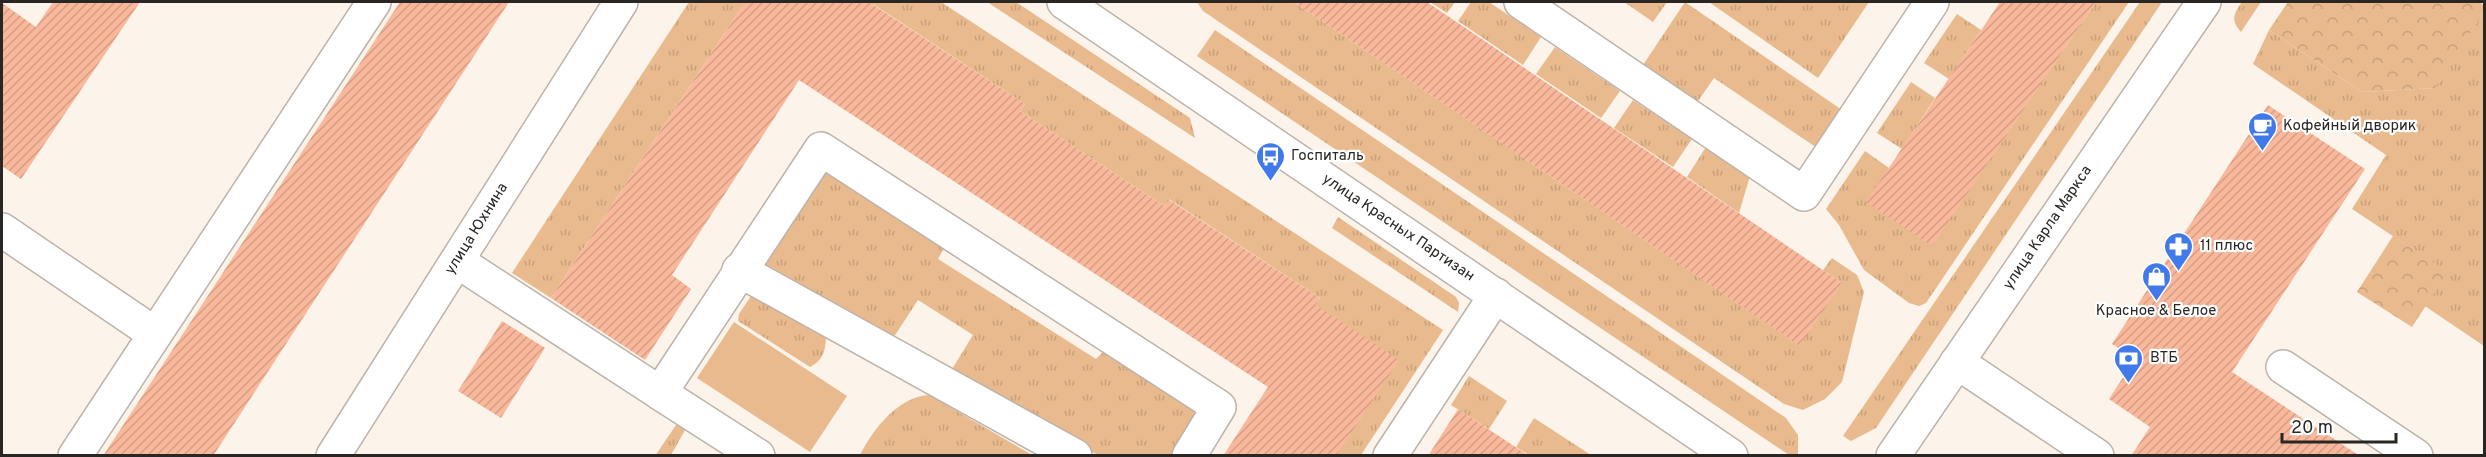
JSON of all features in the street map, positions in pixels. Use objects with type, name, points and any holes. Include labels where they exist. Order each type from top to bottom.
[{"type":"street","points":[[75,456],[374,2]]},
{"type":"street","name":"улица Юхнина","points":[[333,456],[621,2]]},
{"type":"street","name":"улица Красных Партизан","points":[[1064,2],[1731,456]]},
{"type":"street","points":[[1521,2],[1804,194],[1932,2]]},
{"type":"street","name":"улица Карла Маркса","points":[[1893,456],[2204,2]]},
{"type":"street","points":[[660,393],[739,270],[821,149],[1220,407],[1189,456]]},
{"type":"street","points":[[2,230],[155,334]]},
{"type":"street","points":[[457,261],[758,456]]},
{"type":"street","points":[[739,270],[1075,456]]},
{"type":"street","points":[[1390,456],[1496,295]]},
{"type":"street","points":[[1957,362],[2097,456]]},
{"type":"street","points":[[2283,367],[2416,456]]},
{"type":"green space","points":[[689,2],[745,2],[551,298],[512,273]]},
{"type":"green space","points":[[853,2],[941,2],[1443,330],[1361,455],[1336,455],[1316,305],[1320,298],[1169,199],[1164,206],[1020,111],[1025,104],[873,4],[868,11]]},
{"type":"green space","points":[[987,2],[1016,2],[1190,118],[1195,138]]},
{"type":"green space","points":[[1197,2],[1294,2],[1799,345],[1842,283],[1823,270],[1832,258],[1857,275],[1864,292],[1842,382],[1825,399],[1803,410],[1784,404],[1203,11]]},
{"type":"green space","points":[[1430,2],[1455,2],[1447,13]]},
{"type":"green space","points":[[1471,2],[1489,2],[1541,37],[1523,65],[1458,21]]},
{"type":"green space","points":[[1624,2],[1667,2],[1653,22]]},
{"type":"green space","points":[[1685,2],[1845,112],[1820,150],[1714,78],[1696,104],[1641,68]]},
{"type":"green space","points":[[1709,2],[1869,2],[1818,78]]},
{"type":"green space","points":[[2096,2],[2129,2],[1926,303],[1919,306],[1909,303],[1864,270],[1839,225],[1826,209],[1865,151],[1889,168],[1932,245]]},
{"type":"green space","points":[[2140,2],[2162,2],[1876,428],[1851,441],[1843,436]]},
{"type":"green space","points":[[2242,2],[2261,2],[2241,32],[2235,24],[2234,17]]},
{"type":"green space","points":[[2288,2],[2479,2],[2484,5],[2484,12],[2435,88],[2362,92],[2269,30]]},
{"type":"green space","points":[[2484,12],[2484,346],[2410,296],[2432,262],[2352,209],[2386,155],[2253,64],[2269,30],[2362,92],[2434,88]]},
{"type":"green space","points":[[1957,14],[1981,30],[1949,79],[1924,63]]},
{"type":"green space","points":[[1215,30],[1786,418],[1798,435],[1798,455],[1789,455],[1197,56]]},
{"type":"green space","points":[[1555,47],[1620,91],[1601,118],[1536,74]]},
{"type":"green space","points":[[1911,82],[1935,98],[1902,149],[1877,133]]},
{"type":"green space","points":[[1633,100],[1692,139],[1673,167],[1614,128]]},
{"type":"green space","points":[[1706,147],[1750,176],[1739,213],[1687,177]]},
{"type":"green space","points":[[826,169],[946,245],[938,259],[1096,359],[1108,347],[1194,410],[1194,419],[1172,455],[1098,455],[949,374],[973,335],[918,300],[890,343],[752,267]]},
{"type":"green space","points":[[1338,217],[1456,297],[1459,303],[1458,312],[1332,228]]},
{"type":"green space","points":[[2393,236],[2448,272],[2412,327],[2357,292]]},
{"type":"green space","points":[[751,296],[758,296],[826,338],[821,358],[810,367],[738,321],[739,314]]},
{"type":"green space","points":[[734,322],[847,396],[810,452],[697,378]]},
{"type":"green space","points":[[1469,376],[1507,401],[1489,429],[1451,405]]},
{"type":"green space","points":[[929,395],[1032,455],[860,455],[879,425],[897,408],[918,397]]},
{"type":"green space","points":[[1534,418],[1591,455],[1529,455],[1516,447]]},
{"type":"green space","points":[[678,422],[685,430],[671,455],[655,456]]},
{"type":"building","points":[[53,2],[140,2],[21,179],[2,166],[2,3],[36,27]]},
{"type":"building","points":[[400,2],[509,2],[213,456],[103,456]]},
{"type":"building","points":[[745,2],[869,2],[1025,104],[1020,111],[1164,206],[1168,199],[1320,298],[1316,305],[1399,360],[1336,456],[1223,456],[1268,387],[799,80],[672,275],[691,289],[645,360],[551,298]]},
{"type":"building","points":[[1294,2],[1427,2],[1842,283],[1800,346]]},
{"type":"building","points":[[2000,2],[2096,2],[1932,246],[1866,202]]},
{"type":"building","points":[[2268,105],[2365,169],[2232,372],[2360,456],[2131,456],[2150,427],[2109,399],[2135,359],[2112,344]]},
{"type":"building","points":[[502,321],[545,348],[501,418],[458,391]]},
{"type":"building","points":[[1458,409],[1529,456],[1428,456]]},
{"type":"place","name":"Кофейный дворик","points":[[2262,152]]},
{"type":"place","name":"Госпиталь","points":[[1270,182]]},
{"type":"place","name":"11 плюс","points":[[2179,272]]},
{"type":"place","name":"Красное & Белое","points":[[2156,302]]},
{"type":"place","name":"ВТБ","points":[[2129,384]]}]
